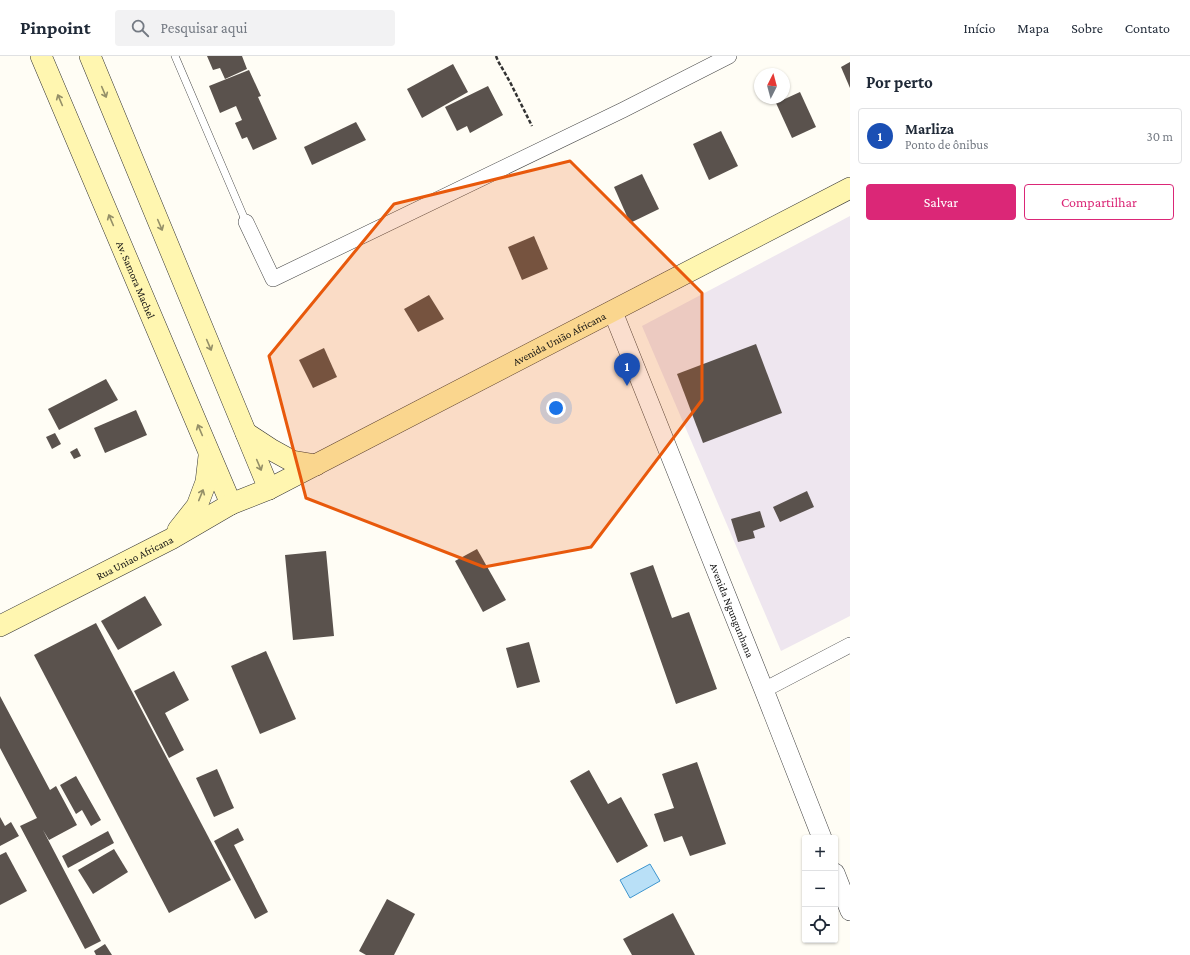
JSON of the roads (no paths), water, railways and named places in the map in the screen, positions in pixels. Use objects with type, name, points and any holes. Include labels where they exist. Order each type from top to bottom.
[{"type":"main road","name":"Av. Samora Machel","points":[[42,56],[231,504]]},
{"type":"main road","points":[[90,56],[269,489]]},
{"type":"main road","name":"Avenida União Africana","points":[[269,489],[850,188]]},
{"type":"main road","points":[[246,433],[292,461],[316,465]]},
{"type":"main road","points":[[171,539],[197,506],[206,482],[210,453]]},
{"type":"main road","name":"Rua Uniao Africana","points":[[0,626],[171,539],[231,504],[269,489]]},
{"type":"street","points":[[246,222],[273,279],[623,110],[729,56]]},
{"type":"street","name":"Avenida Ngungunhana","points":[[613,312],[821,835]]},
{"type":"street","points":[[764,690],[850,645]]},
{"type":"street","points":[[838,881],[850,911]]},
{"type":"lane","points":[[175,56],[246,222]]},
{"type":"water","points":[[650,864],[660,881],[630,898],[620,880]]},
{"type":"place","name":"Marliza","points":[[627,386]]}]
